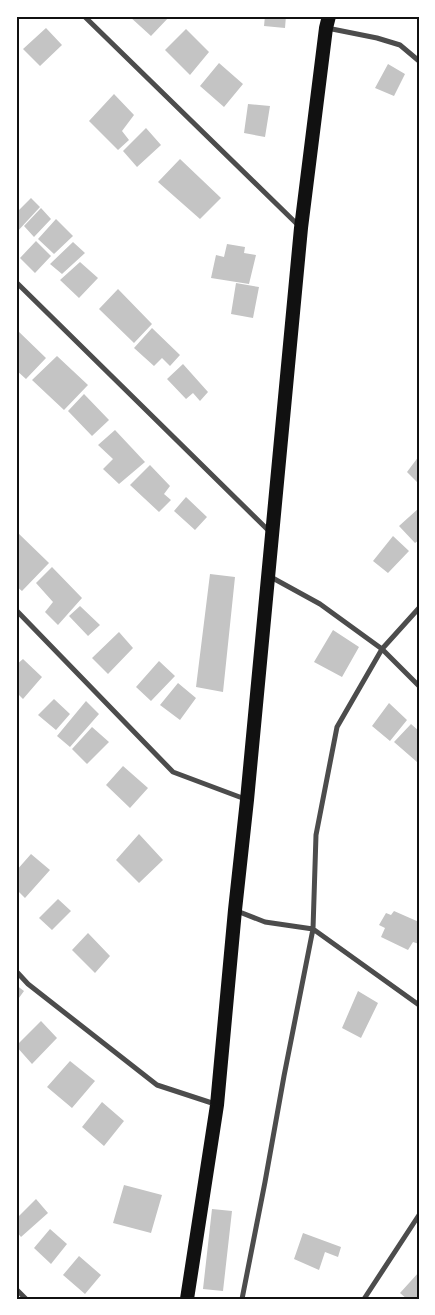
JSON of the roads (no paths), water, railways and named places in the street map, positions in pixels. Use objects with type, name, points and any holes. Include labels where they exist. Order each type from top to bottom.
[{"type":"highway","points":[[187,1299],[217,1105],[234,910],[247,800],[301,228],[328,22]]},
{"type":"street","points":[[84,16],[301,228]]},
{"type":"street","points":[[328,22],[400,45],[419,61]]},
{"type":"street","points":[[16,282],[272,534]]},
{"type":"street","points":[[268,575],[320,604],[382,649],[419,686]]},
{"type":"street","points":[[242,1299],[313,929],[316,835],[337,727],[382,649],[419,608]]},
{"type":"street","points":[[16,610],[173,772],[247,800]]},
{"type":"street","points":[[234,910],[265,922],[313,929],[419,1005]]},
{"type":"street","points":[[16,971],[28,984],[157,1085],[217,1105]]},
{"type":"street","points":[[364,1299],[419,1215]]},
{"type":"street","points":[[16,1289],[26,1299]]}]
